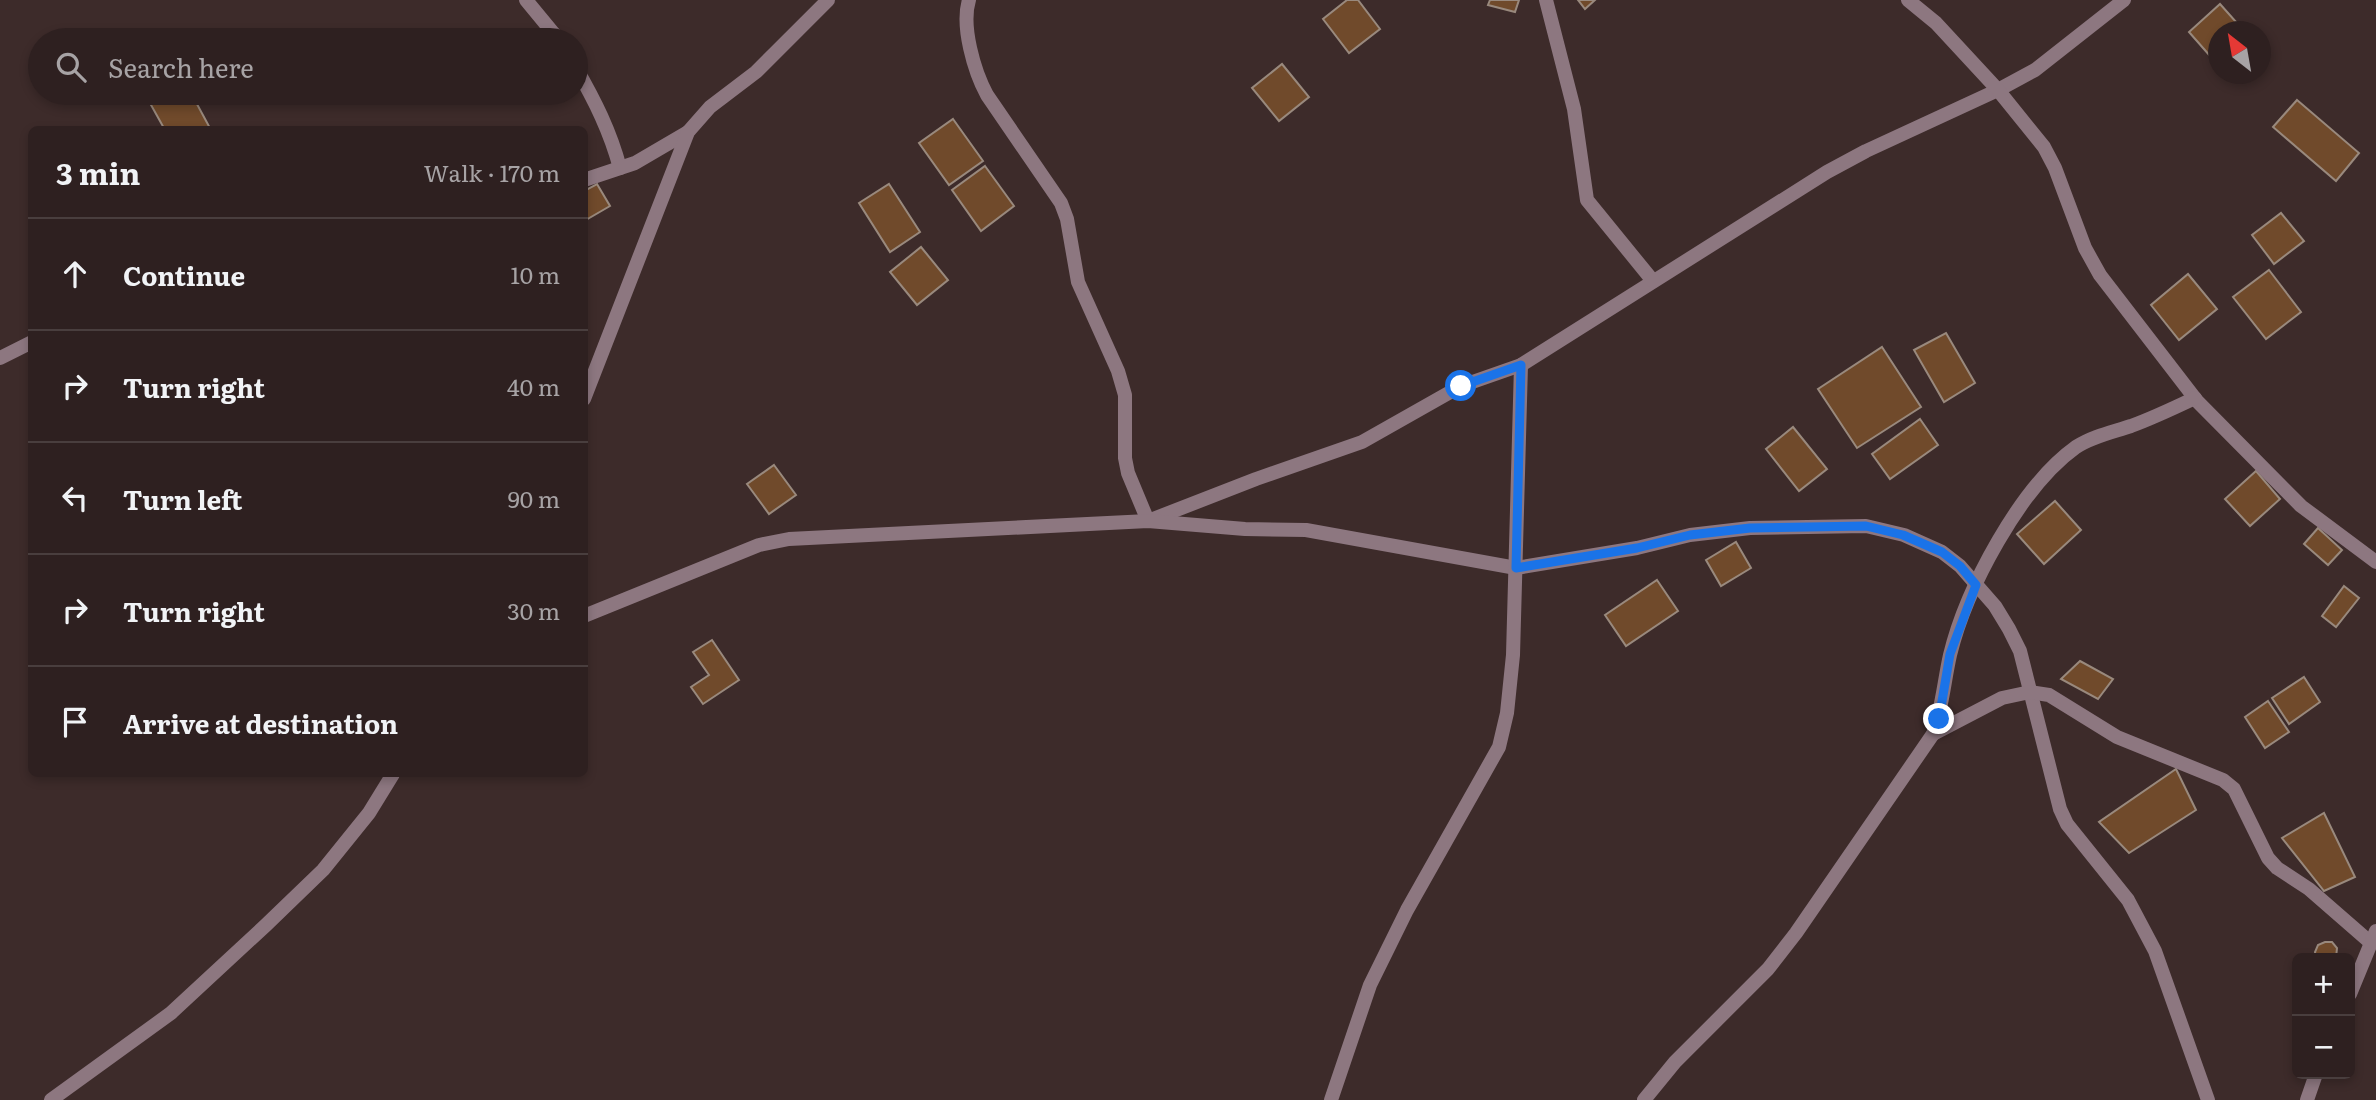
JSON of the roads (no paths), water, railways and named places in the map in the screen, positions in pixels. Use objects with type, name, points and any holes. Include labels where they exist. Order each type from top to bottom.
[{"type":"street","points":[[526,0],[549,28]]},
{"type":"street","points":[[588,179],[635,163],[688,132],[710,107],[756,72],[828,0]]},
{"type":"street","points":[[969,0],[965,19],[979,79],[1064,211],[1078,282],[1118,371],[1125,395],[1128,473],[1148,521]]},
{"type":"street","points":[[1546,0],[1574,109],[1587,200],[1653,281]]},
{"type":"street","points":[[1908,0],[1936,23],[1998,90],[2043,146],[2085,248],[2100,275],[2195,398],[2301,506],[2376,562]]},
{"type":"street","points":[[1148,521],[1362,442],[1461,386],[1521,365],[1827,172],[2035,70],[2124,0]]},
{"type":"street","points":[[588,88],[611,134],[620,168]]},
{"type":"street","points":[[588,389],[688,132]]},
{"type":"street","points":[[0,358],[28,344]]},
{"type":"street","points":[[1331,1100],[1370,985],[1407,909],[1499,747],[1507,713],[1513,655],[1521,365]]},
{"type":"street","points":[[1644,1100],[1675,1062],[1768,969],[1796,933],[1933,734],[1939,719],[1950,654],[1976,585],[2007,526],[2029,494],[2076,447],[2097,436],[2158,415],[2195,398]]},
{"type":"street","points":[[588,614],[760,545],[789,539],[1148,521],[1245,529],[1306,530],[1516,568],[1637,548],[1690,535],[1750,528],[1866,526],[1903,535],[1942,552],[1960,566],[2009,629],[2020,651],[2060,810],[2067,824],[2128,900],[2150,940],[2208,1100]]},
{"type":"street","points":[[1933,734],[2002,698],[2030,692],[2049,695],[2102,730],[2223,780],[2234,789],[2268,858],[2277,868],[2374,937],[2355,982]]},
{"type":"street","points":[[51,1100],[171,1013],[275,916],[323,870],[369,813],[391,777]]},
{"type":"street","points":[[2307,1100],[2314,1079]]}]
